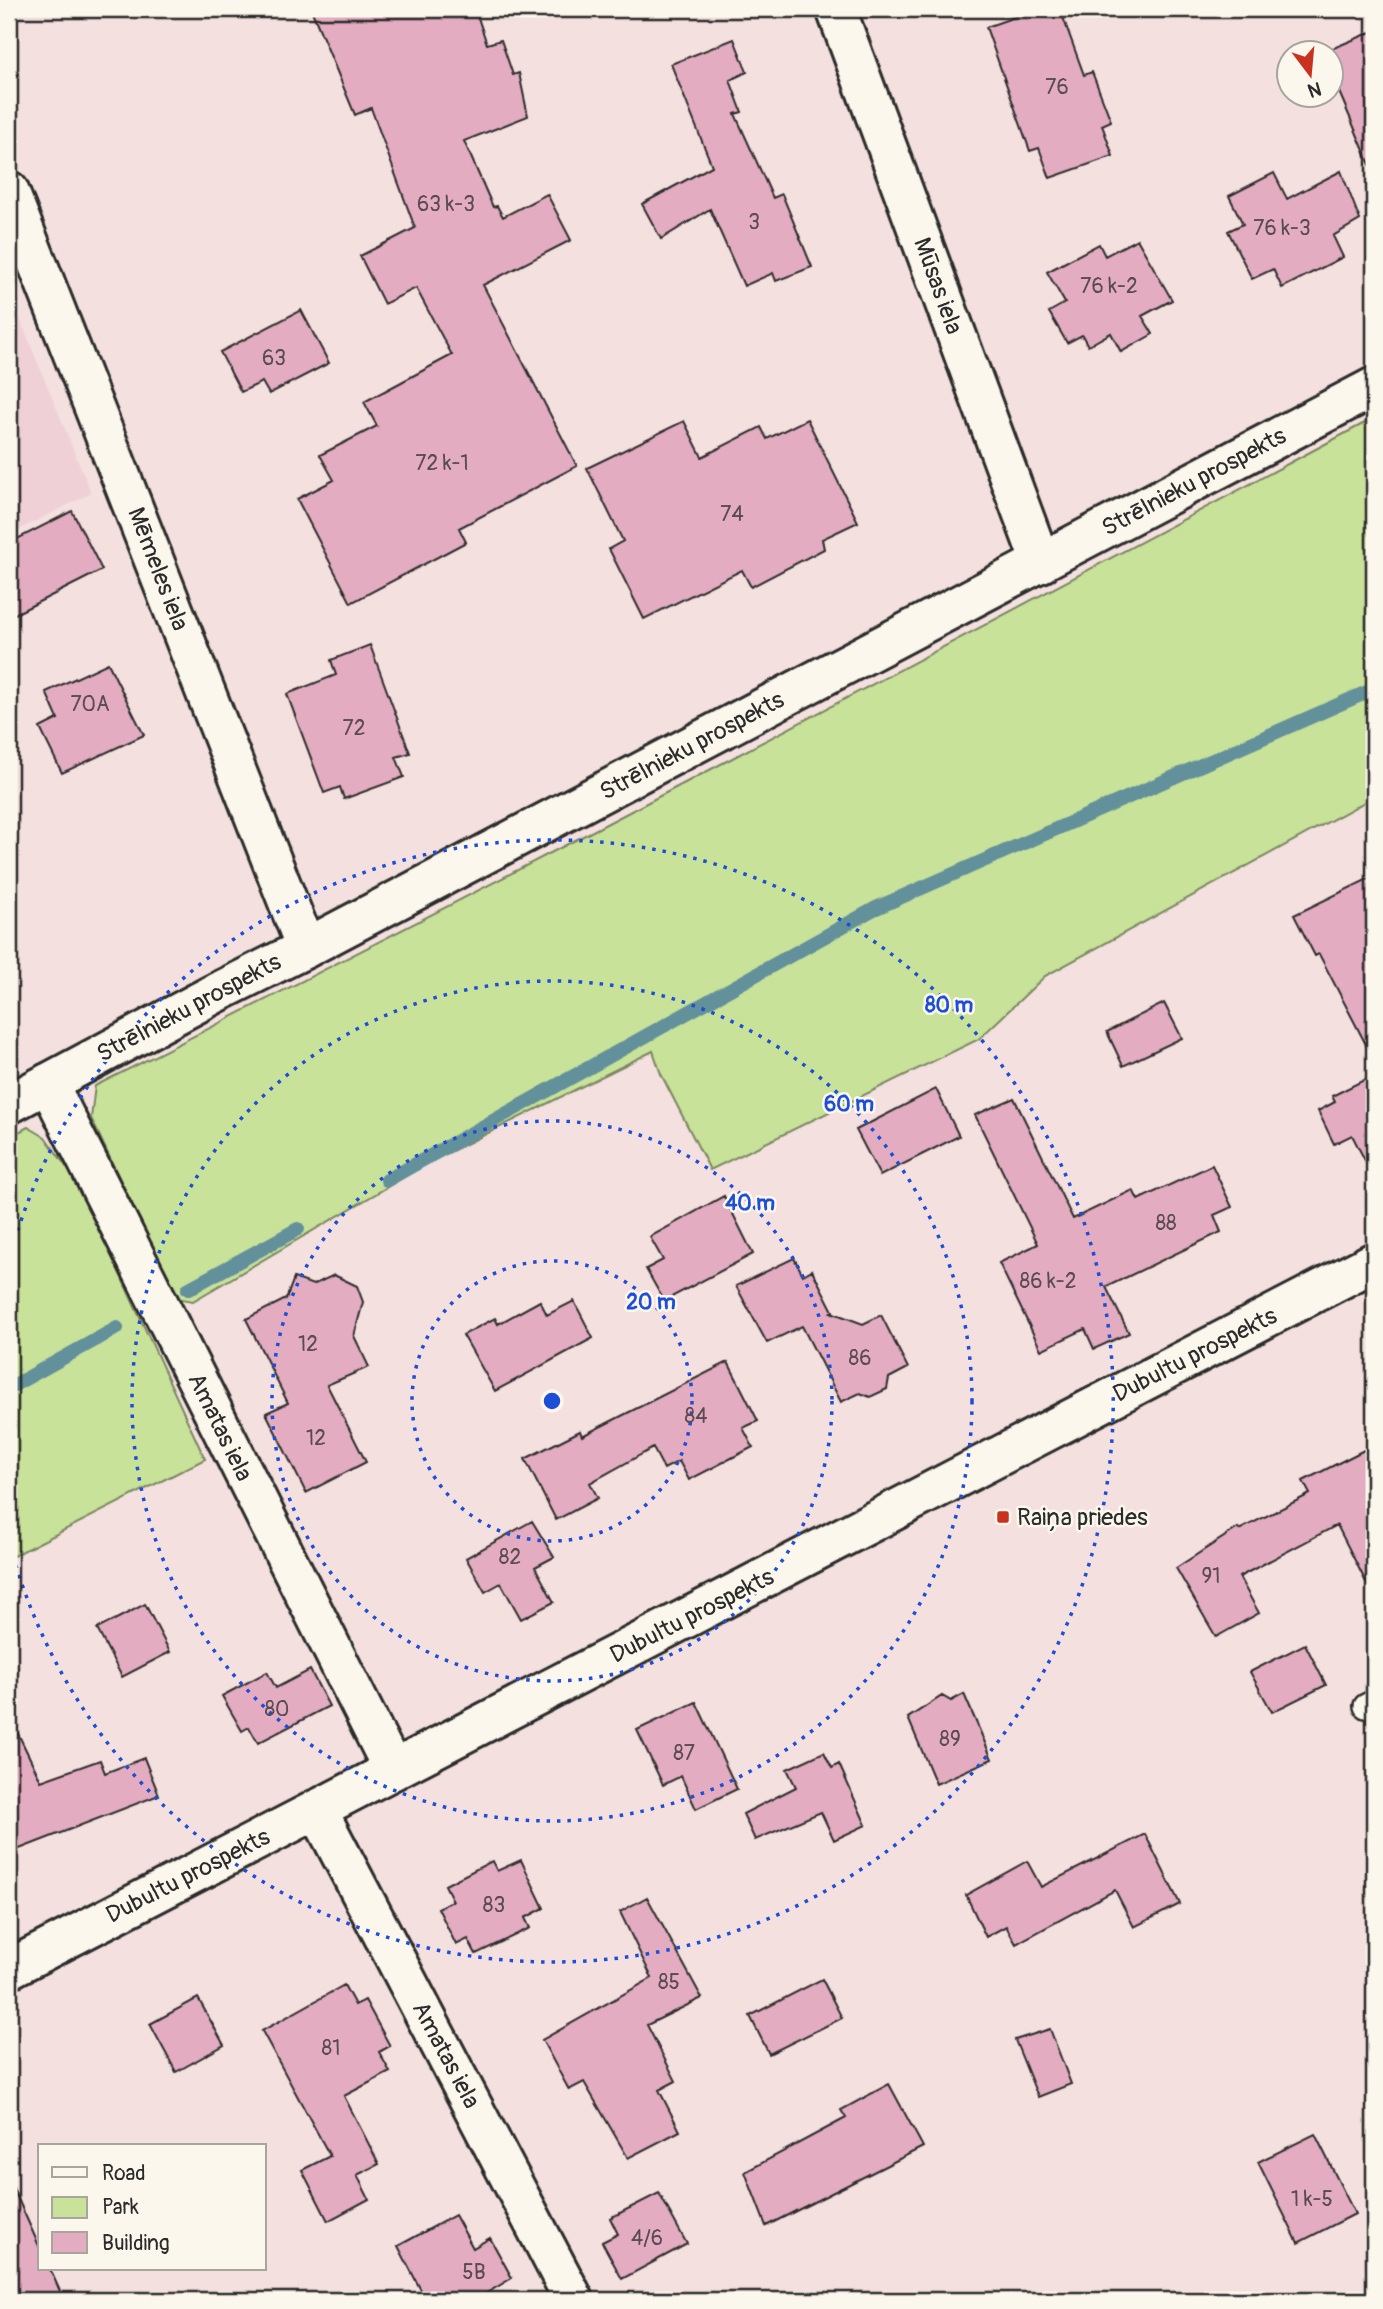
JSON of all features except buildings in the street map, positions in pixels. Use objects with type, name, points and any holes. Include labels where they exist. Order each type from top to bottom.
[{"type":"main road","name":"Mūsas iela","points":[[836,9],[1041,563]]},
{"type":"main road","name":"Mēmeles iela","points":[[9,191],[306,948]]},
{"type":"main road","name":"Strēlnieku prospekts","points":[[9,1104],[1374,387]]},
{"type":"main road","name":"Amatas iela","points":[[48,1083],[393,1770]]},
{"type":"main road","name":"Dubultu prospekts","points":[[9,1969],[1374,1262]]},
{"type":"main road","name":"Amatas iela","points":[[317,1809],[574,2300]]},
{"type":"shaded area","points":[[9,292],[91,493],[9,535]]},
{"type":"green space","points":[[1374,418],[1374,797],[1045,976],[979,1039],[710,1170],[661,1074],[653,1051],[432,1161],[193,1301],[176,1298],[91,1118],[95,1086],[577,839]]},
{"type":"green space","points":[[28,1127],[45,1137],[78,1183],[205,1459],[9,1558],[9,1137]]},
{"type":"waterway","points":[[387,1180],[874,909],[1374,689]]},
{"type":"waterway","points":[[188,1289],[298,1229]]},
{"type":"waterway","points":[[9,1388],[117,1328]]},
{"type":"place","name":"Raiņa priedes","points":[[1003,1517]]}]
